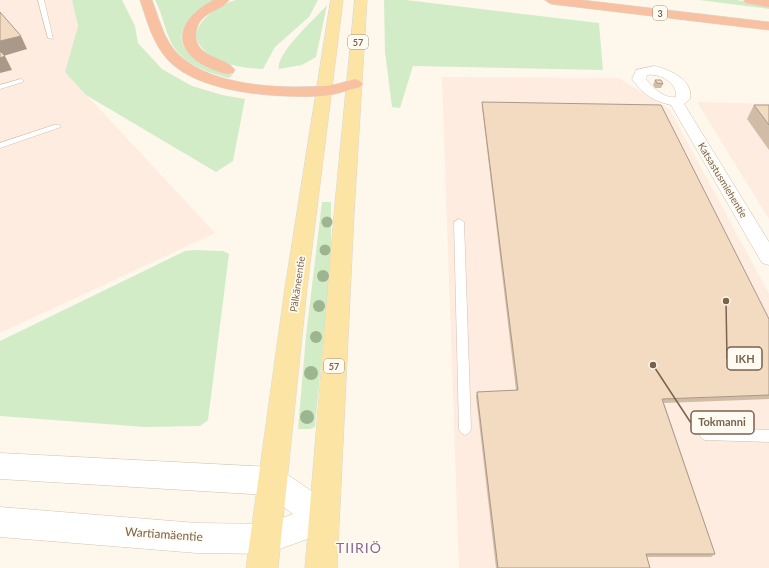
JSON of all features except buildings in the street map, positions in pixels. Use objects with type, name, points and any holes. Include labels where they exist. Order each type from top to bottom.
[{"type":"highway","points":[[146,0],[168,51],[174,58],[191,70],[217,81],[273,89],[325,83],[355,84]]},
{"type":"highway","points":[[223,0],[206,9],[196,17],[190,26],[188,37],[191,47],[196,54],[208,62],[232,71],[259,74]]},
{"type":"highway","name":"3","points":[[551,0],[769,26]]},
{"type":"highway","name":"3","points":[[639,0],[769,14]]},
{"type":"highway","points":[[750,0],[769,3]]},
{"type":"highway","points":[[310,76],[325,83]]},
{"type":"main road","name":"Pälkäneentie","points":[[262,568],[296,288],[338,0]]},
{"type":"main road","name":"57","points":[[321,568],[344,214],[361,0]]},
{"type":"main road","points":[[0,466],[272,481],[324,518]]},
{"type":"main road","name":"Wartiamäentie","points":[[0,522],[197,538],[266,539],[324,518]]},
{"type":"street","name":"Katsastusmiehentie","points":[[676,102],[769,258]]},
{"type":"lane","points":[[41,0],[51,38]]},
{"type":"lane","points":[[0,87],[21,81]]},
{"type":"lane","points":[[0,146],[57,127]]},
{"type":"lane","points":[[459,222],[465,429]]},
{"type":"lane","points":[[704,434],[769,436]]},
{"type":"shaded area","points":[[0,0],[72,0],[78,26],[65,72],[215,233],[0,333]]},
{"type":"shaded area","points":[[442,77],[619,78],[670,110],[769,294],[769,568],[459,568]]},
{"type":"shaded area","points":[[697,102],[769,104],[769,219]]},
{"type":"green space","points":[[72,0],[122,0],[135,26],[138,43],[162,69],[192,86],[222,95],[245,99],[233,161],[216,172],[86,95],[65,72],[78,26]]},
{"type":"green space","points":[[155,0],[216,0],[195,13],[188,21],[183,29],[182,38],[184,47],[191,56],[206,66],[233,75],[229,78],[206,71],[191,63],[178,53],[170,41]]},
{"type":"green space","points":[[235,0],[318,0],[309,17],[275,47],[263,69],[247,68],[222,62],[207,53],[201,47],[197,39],[197,32],[200,24],[221,6]]},
{"type":"green space","points":[[384,0],[406,0],[599,23],[603,70],[413,66],[400,108],[392,107],[385,52]]},
{"type":"green space","points":[[699,0],[737,0],[769,6],[769,9]]},
{"type":"green space","points":[[327,5],[316,57],[302,65],[279,69],[279,62],[283,54],[297,36]]},
{"type":"green space","points":[[322,202],[331,202],[331,261],[315,427],[310,429],[298,429],[306,336]]},
{"type":"green space","points":[[185,251],[223,251],[229,254],[208,420],[200,426],[145,427],[0,416],[0,341]]},
{"type":"place","name":"IKH","points":[[726,301]]},
{"type":"place","name":"Tokmanni","points":[[653,365]]},
{"type":"district","name":"TIIRIÖ","points":[[359,547]]}]
